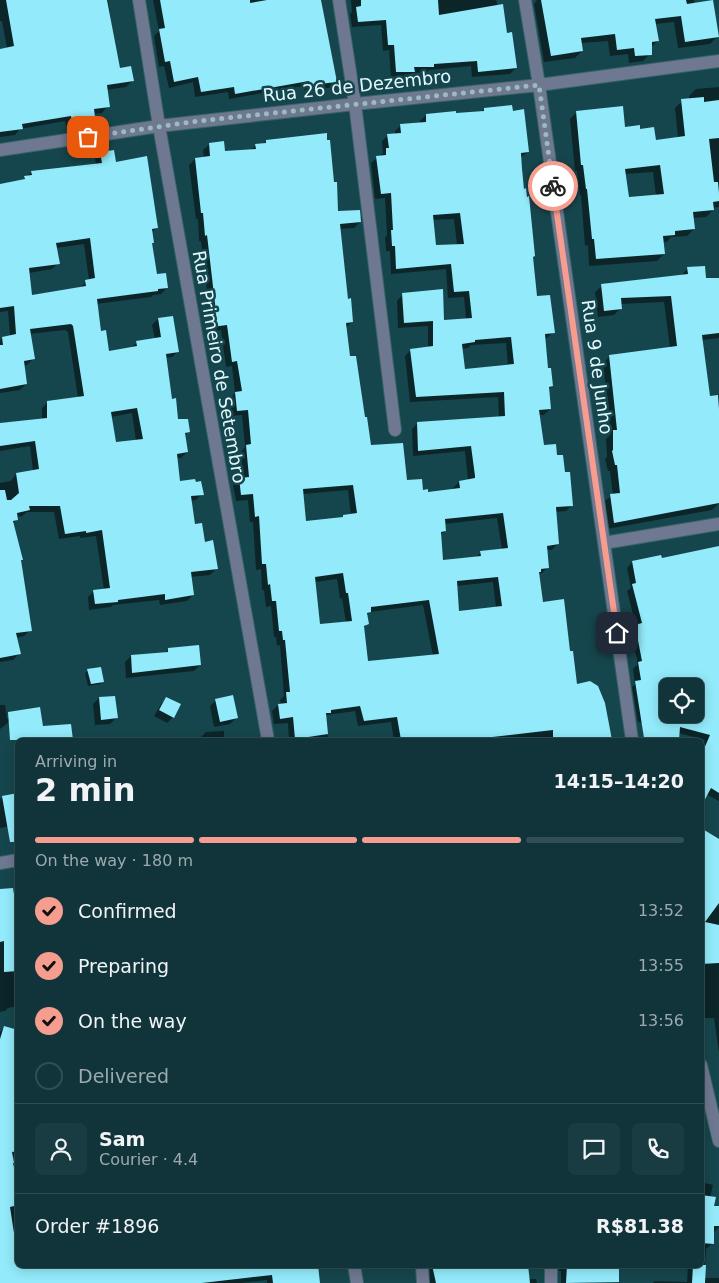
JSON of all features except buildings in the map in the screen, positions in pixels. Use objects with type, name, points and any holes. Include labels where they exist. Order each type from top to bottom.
[{"type":"street","name":"Rua Primeiro de Setembro","points":[[139,0],[159,126],[268,738]]},
{"type":"street","points":[[339,0],[355,104],[395,430]]},
{"type":"street","name":"Rua 9 de Junho","points":[[525,0],[539,85],[632,738]]},
{"type":"street","name":"Rua 26 de Dezembro","points":[[0,150],[159,126],[539,85],[719,61]]},
{"type":"street","points":[[604,543],[719,524]]},
{"type":"street","points":[[0,863],[15,860]]},
{"type":"street","points":[[704,1078],[719,1142]]},
{"type":"street","points":[[354,1268],[357,1283]]},
{"type":"street","points":[[422,1268],[423,1283]]},
{"type":"street","points":[[551,1268],[551,1283]]},
{"type":"way so far","points":[[88,137],[198,121],[539,85],[553,186]]},
{"type":"route","points":[[553,186],[617,633]]}]
